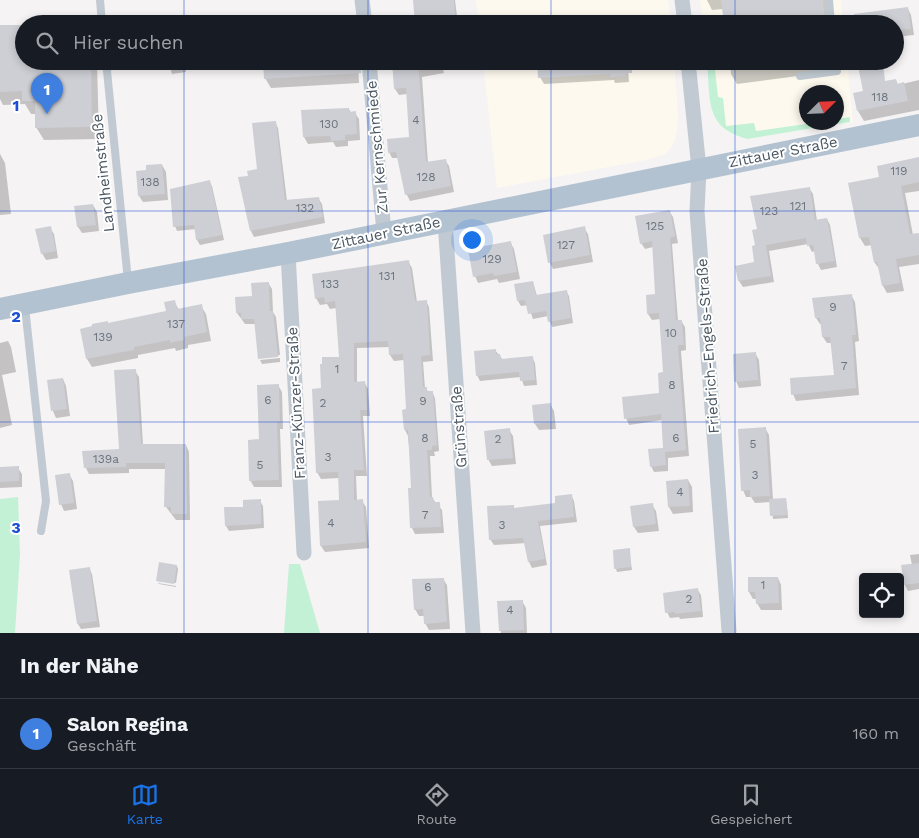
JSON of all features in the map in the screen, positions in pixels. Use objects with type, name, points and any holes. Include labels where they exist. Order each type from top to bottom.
[{"type":"main road","name":"Zittauer Straße","points":[[0,309],[288,253],[919,125]]},
{"type":"street","points":[[362,0],[364,15]]},
{"type":"street","points":[[682,0],[684,15]]},
{"type":"street","name":"Zur Kernschmiede","points":[[371,70],[384,233]]},
{"type":"street","name":"Friedrich-Engels-Straße","points":[[689,70],[699,169],[697,211],[729,631]]},
{"type":"street","name":"Grünstraße","points":[[445,221],[473,633]]},
{"type":"street","name":"Franz-Künzer-Straße","points":[[288,253],[304,553]]},
{"type":"lane","points":[[100,0],[101,15]]},
{"type":"lane","points":[[829,0],[830,15]]},
{"type":"lane","name":"Landheimstraße","points":[[107,70],[128,283]]},
{"type":"lane","points":[[800,76],[837,70]]},
{"type":"lane","points":[[25,304],[46,501],[41,530]]},
{"type":"shaded area","points":[[476,0],[668,0],[670,15],[478,15]]},
{"type":"shaded area","points":[[700,0],[841,0],[842,15],[702,15]]},
{"type":"shaded area","points":[[484,70],[675,70],[678,112],[677,132],[673,145],[665,154],[646,160],[497,188]]},
{"type":"shaded area","points":[[708,70],[848,70],[853,122],[844,123],[844,85],[799,85],[799,130],[803,130],[747,139],[725,130],[712,112]]},
{"type":"green space","points":[[708,70],[715,70],[718,97],[723,98],[726,126],[754,123],[756,131],[799,125],[799,130],[802,130],[747,139],[733,134],[723,127],[712,111]]},
{"type":"green space","points":[[850,117],[850,122],[844,123],[844,118]]},
{"type":"green space","points":[[18,497],[20,554],[15,633],[0,633],[0,499]]},
{"type":"green space","points":[[289,564],[300,564],[320,633],[284,633]]},
{"type":"building","points":[[413,0],[454,0],[455,15],[414,15]]},
{"type":"building","points":[[721,0],[823,0],[824,15],[723,15]]},
{"type":"building","points":[[908,7],[911,29],[904,29],[904,15],[854,14]]},
{"type":"building","points":[[0,25],[15,25],[15,70],[91,70],[92,127],[35,128],[35,101],[22,101],[22,91],[0,92]]},
{"type":"building","points":[[264,70],[361,70],[361,73],[264,79]]},
{"type":"building","points":[[393,70],[419,70],[426,162],[446,159],[451,186],[405,195],[396,152],[388,153],[387,139],[409,137],[406,88],[394,89]]},
{"type":"building","points":[[538,70],[632,70],[632,73],[626,73],[626,76],[610,77],[610,74],[538,78]]},
{"type":"building","points":[[859,70],[884,70],[885,81],[896,79],[897,84],[904,82],[908,101],[857,111],[853,93],[863,91]]},
{"type":"building","points":[[349,108],[349,112],[356,111],[357,134],[345,135],[345,140],[331,141],[330,136],[303,137],[301,110]]},
{"type":"building","points":[[276,121],[285,200],[319,197],[323,217],[250,231],[238,177],[248,176],[247,171],[257,169],[252,123]]},
{"type":"building","points":[[919,157],[919,182],[901,186],[910,234],[919,233],[919,255],[896,259],[900,283],[882,286],[877,262],[874,263],[869,237],[859,238],[848,183],[879,177],[877,166]]},
{"type":"building","points":[[162,164],[165,194],[138,196],[136,171],[146,170],[146,165]]},
{"type":"building","points":[[210,180],[222,235],[196,240],[194,225],[173,227],[170,189]]},
{"type":"building","points":[[810,187],[815,220],[827,218],[835,261],[816,264],[813,245],[807,246],[806,238],[766,245],[771,276],[738,281],[735,266],[754,262],[752,246],[755,245],[752,230],[757,229],[750,196]]},
{"type":"building","points":[[93,204],[96,225],[77,227],[74,206]]},
{"type":"building","points":[[670,210],[675,236],[670,238],[676,320],[682,320],[684,345],[678,345],[686,450],[665,452],[666,465],[650,467],[648,449],[663,448],[661,414],[624,419],[622,397],[659,393],[658,373],[663,372],[659,313],[647,314],[646,295],[655,294],[652,241],[640,244],[635,216]]},
{"type":"building","points":[[51,226],[56,251],[41,254],[35,229]]},
{"type":"building","points":[[585,226],[590,255],[548,263],[543,235]]},
{"type":"building","points":[[511,241],[517,272],[494,276],[493,273],[473,277],[468,249]]},
{"type":"building","points":[[409,260],[415,301],[427,300],[430,355],[421,356],[423,387],[427,387],[427,391],[433,391],[437,445],[432,446],[432,450],[427,450],[430,497],[433,497],[434,502],[440,502],[441,527],[410,528],[408,488],[411,488],[408,430],[404,430],[402,410],[406,409],[403,354],[389,355],[388,341],[354,343],[354,382],[365,381],[367,410],[360,410],[364,470],[354,470],[354,500],[363,499],[366,542],[320,546],[318,501],[339,500],[338,472],[316,473],[312,389],[321,388],[320,364],[322,364],[322,357],[339,357],[335,301],[325,303],[324,297],[315,299],[312,274]]},
{"type":"building","points":[[533,281],[536,295],[567,290],[571,318],[548,322],[546,311],[528,314],[525,300],[517,301],[514,284]]},
{"type":"building","points":[[269,282],[270,311],[273,311],[278,357],[258,359],[254,319],[241,319],[241,313],[236,313],[235,297],[252,296],[251,283]]},
{"type":"building","points":[[852,294],[856,335],[852,335],[856,388],[791,395],[790,378],[834,375],[830,337],[822,337],[820,318],[815,318],[812,298]]},
{"type":"building","points":[[175,300],[177,309],[202,304],[207,332],[184,337],[184,340],[170,343],[170,340],[134,347],[134,350],[86,359],[80,329],[92,326],[92,324],[108,321],[108,323],[166,311],[164,302]]},
{"type":"building","points":[[496,349],[496,354],[500,354],[501,359],[533,356],[535,380],[520,381],[519,372],[476,376],[474,351]]},
{"type":"building","points":[[756,352],[758,380],[734,382],[733,354]]},
{"type":"building","points":[[136,369],[141,444],[186,444],[187,514],[171,514],[171,507],[164,507],[165,463],[126,463],[126,467],[84,468],[82,451],[119,449],[114,370]]},
{"type":"building","points":[[63,378],[67,409],[51,411],[47,380]]},
{"type":"building","points":[[279,384],[280,422],[277,422],[279,480],[249,481],[248,440],[259,439],[257,385]]},
{"type":"building","points":[[551,403],[553,422],[534,424],[532,405]]},
{"type":"building","points":[[766,427],[770,496],[750,497],[750,490],[741,491],[738,429]]},
{"type":"building","points":[[510,428],[513,458],[487,460],[484,431]]},
{"type":"building","points":[[19,466],[19,481],[0,482],[0,467]]},
{"type":"building","points":[[70,473],[74,503],[59,505],[55,475]]},
{"type":"building","points":[[688,479],[690,506],[668,507],[666,481]]},
{"type":"building","points":[[572,494],[574,517],[538,521],[545,559],[528,562],[523,538],[489,540],[487,506],[514,505],[514,508],[555,503],[555,496]]},
{"type":"building","points":[[786,498],[788,515],[770,516],[769,499]]},
{"type":"building","points":[[261,499],[261,524],[225,526],[224,507],[243,507],[243,500]]},
{"type":"building","points":[[653,503],[656,524],[633,527],[630,506]]},
{"type":"building","points":[[630,548],[631,567],[614,569],[613,550]]},
{"type":"building","points":[[159,562],[177,565],[174,584],[156,581]]},
{"type":"building","points":[[919,563],[919,583],[904,585],[904,573],[902,573],[901,565]]},
{"type":"building","points":[[90,567],[97,621],[77,624],[69,570]]},
{"type":"building","points":[[748,577],[778,577],[779,603],[756,604],[755,592],[748,592]]},
{"type":"building","points":[[444,578],[447,622],[424,624],[423,609],[414,610],[412,579]]},
{"type":"building","points":[[698,588],[701,611],[675,614],[675,612],[665,613],[663,593]]},
{"type":"building","points":[[523,600],[524,630],[499,631],[497,601]]},
{"type":"place","name":"Salon Regina","points":[[47,114]]}]
